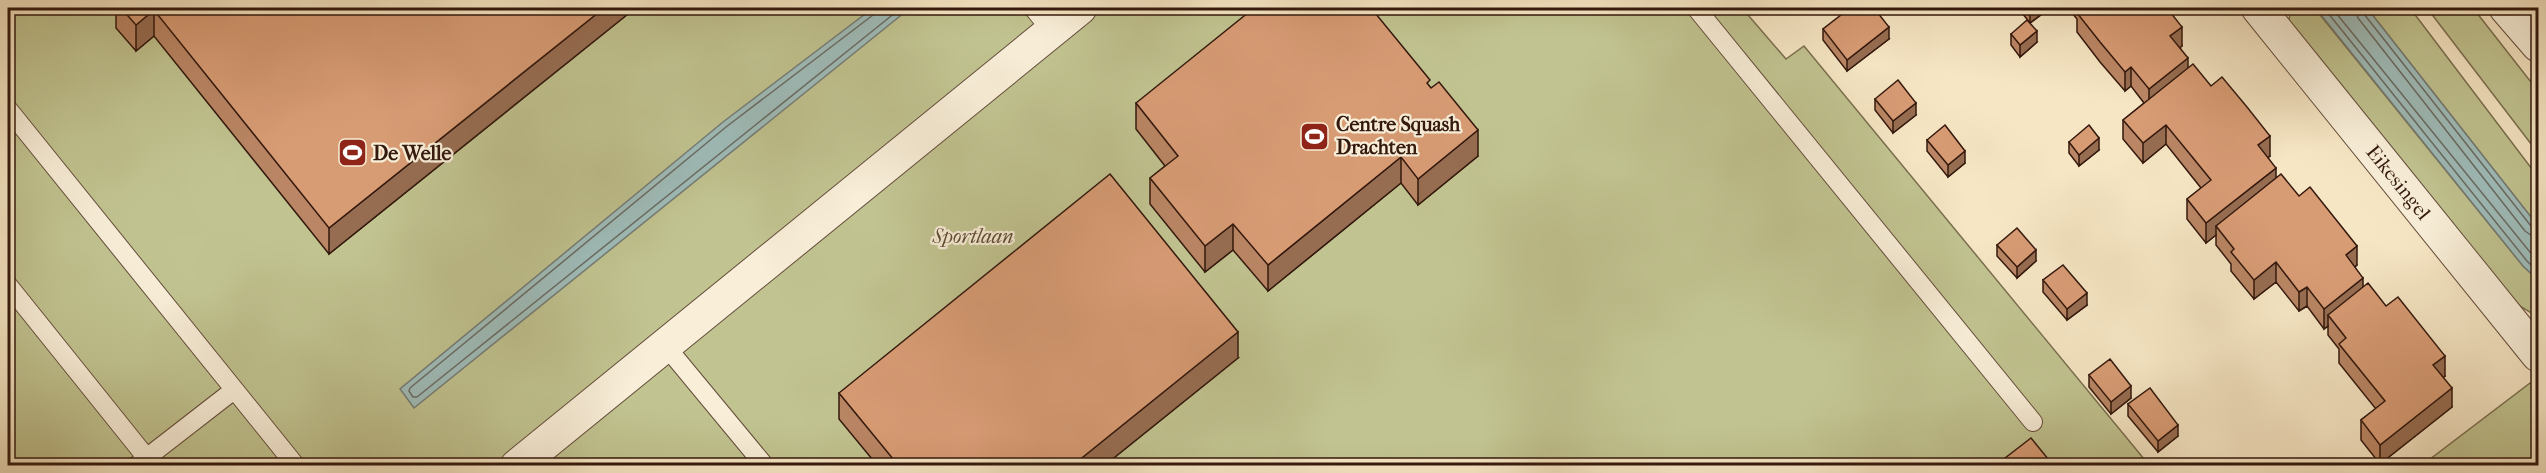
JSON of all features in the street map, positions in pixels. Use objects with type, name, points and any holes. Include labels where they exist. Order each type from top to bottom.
[{"type":"street","points":[[517,465],[664,344],[1042,19],[1080,8]]},
{"type":"street","name":"Eikesingel","points":[[2258,8],[2538,356]]},
{"type":"street","points":[[2506,8],[2538,45]]},
{"type":"lane","points":[[1696,8],[2033,422]]},
{"type":"lane","points":[[8,109],[296,465]]},
{"type":"lane","points":[[8,285],[141,461],[234,390]]},
{"type":"lane","points":[[664,344],[765,465]]},
{"type":"green space","name":"Sportlaan","points":[[8,8],[1742,8],[1786,59],[1804,46],[2149,465],[8,465]]},
{"type":"green space","points":[[2291,8],[2318,8],[2317,11],[2523,266],[2538,280],[2538,317],[2508,299],[2294,32],[2289,20]]},
{"type":"green space","points":[[2367,8],[2410,8],[2538,177],[2538,226]]},
{"type":"green space","points":[[2427,8],[2473,8],[2538,91],[2538,153]]},
{"type":"green space","points":[[2538,377],[2538,457],[2528,465],[2421,466]]},
{"type":"water","points":[[873,8],[910,8],[414,408],[400,389],[723,122]]},
{"type":"water","points":[[2318,8],[2367,8],[2538,226],[2538,280],[2523,266],[2317,10]]},
{"type":"building","name":"De Welle","points":[[121,8],[604,8],[329,228],[154,10],[136,25]]},
{"type":"building","points":[[1254,8],[1371,8],[1430,80],[1427,83],[1431,88],[1439,82],[1478,130],[1418,179],[1401,157],[1268,265],[1233,224],[1205,246],[1150,178],[1178,156],[1136,103]]},
{"type":"building","points":[[1850,8],[1874,8],[1889,27],[1847,60],[1823,29]]},
{"type":"building","points":[[2084,8],[2167,8],[2182,27],[2170,36],[2188,58],[2149,89],[2131,67],[2125,72],[2100,42],[2077,13]]},
{"type":"building","points":[[2027,20],[2037,31],[2020,45],[2011,34]]},
{"type":"building","points":[[2193,64],[2211,86],[2222,77],[2247,107],[2270,136],[2258,145],[2276,168],[2206,223],[2187,199],[2211,180],[2166,125],[2143,143],[2123,120]]},
{"type":"building","points":[[1898,80],[1916,103],[1893,121],[1875,99]]},
{"type":"building","points":[[1945,125],[1965,151],[1948,165],[1927,140]]},
{"type":"building","points":[[2089,125],[2099,138],[2079,155],[2069,142]]},
{"type":"building","points":[[1110,174],[1238,332],[1073,465],[898,465],[839,393]]},
{"type":"building","points":[[2281,174],[2299,196],[2310,187],[2357,246],[2346,255],[2363,278],[2324,309],[2307,287],[2299,292],[2276,262],[2254,280],[2231,252],[2234,249],[2216,226]]},
{"type":"building","points":[[2017,228],[2036,250],[2017,267],[1997,245]]},
{"type":"building","points":[[2063,265],[2087,293],[2067,309],[2043,280]]},
{"type":"building","points":[[2368,283],[2386,306],[2398,297],[2445,356],[2433,365],[2452,388],[2380,445],[2361,420],[2385,401],[2339,344],[2346,338],[2328,315]]},
{"type":"building","points":[[2110,359],[2131,386],[2111,402],[2089,375]]},
{"type":"building","points":[[2150,388],[2178,425],[2158,441],[2128,404]]},
{"type":"building","points":[[2031,438],[2053,465],[1996,465]]},
{"type":"place","name":"Centre Squash Drachten","points":[[1315,136]]},
{"type":"place","name":"De Welle","points":[[352,153]]}]
